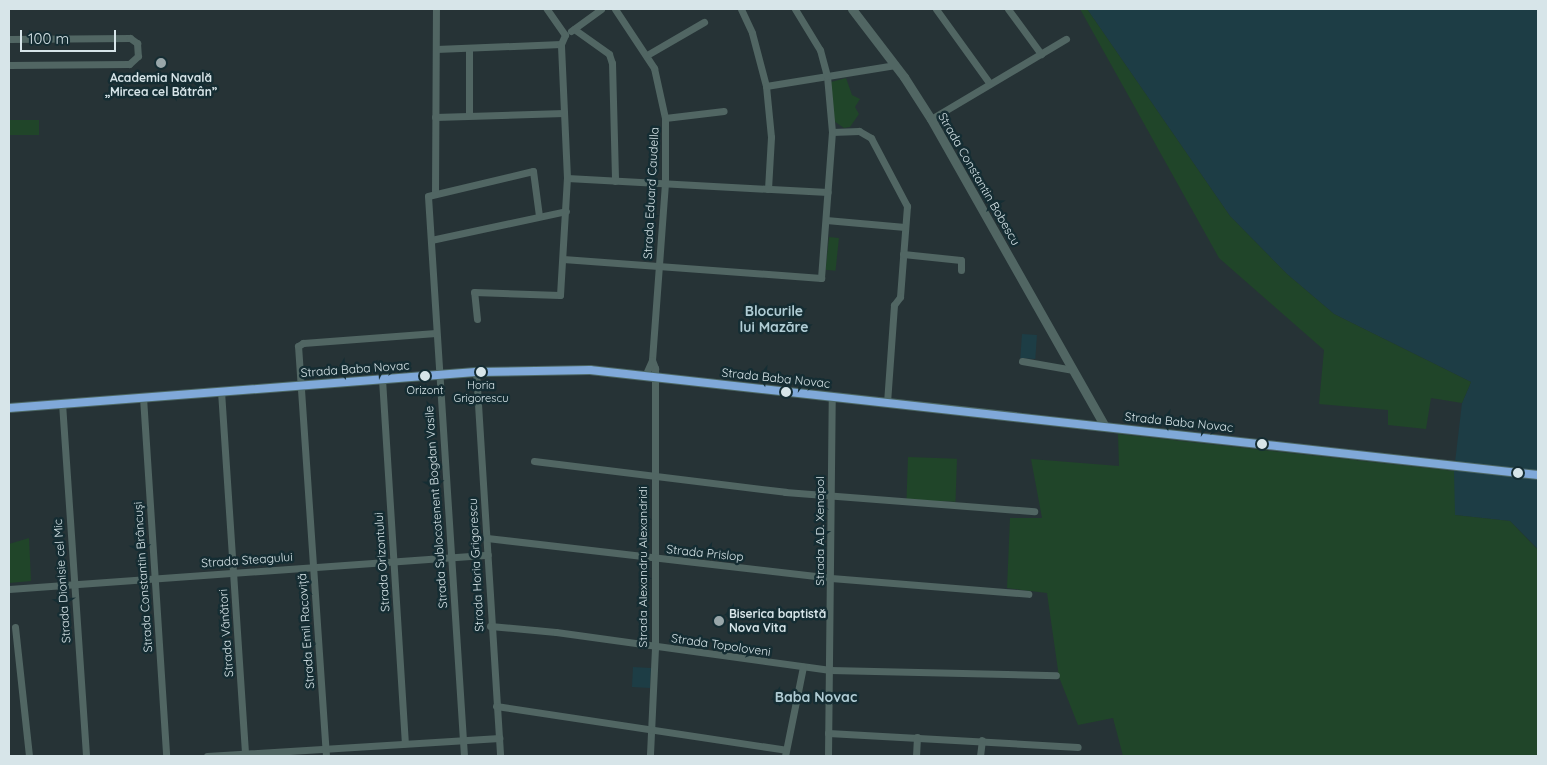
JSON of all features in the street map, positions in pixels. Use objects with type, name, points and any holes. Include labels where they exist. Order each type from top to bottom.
[{"type":"main road","name":"Strada Baba Novac","points":[[9,408],[476,372],[557,369],[650,376],[1538,474]]},
{"type":"street","name":"Strada Sublocotenent Bogdan Vasile","points":[[436,9],[431,240],[464,756]]},
{"type":"street","points":[[547,9],[565,35]]},
{"type":"street","points":[[477,319],[474,292],[560,294],[567,178],[561,44],[565,35],[601,9]]},
{"type":"street","name":"Strada Eduard Caudella","points":[[615,9],[647,55],[660,82],[665,118],[665,183],[650,376]]},
{"type":"street","points":[[741,9],[752,33],[766,86],[771,137],[768,189]]},
{"type":"street","points":[[563,259],[821,278],[832,132],[827,76],[820,50],[795,9]]},
{"type":"street","name":"Strada Constantin Bobescu","points":[[852,9],[895,65],[931,119],[1105,426]]},
{"type":"street","points":[[936,9],[990,84]]},
{"type":"street","points":[[1008,9],[1041,54]]},
{"type":"street","points":[[647,55],[704,22]]},
{"type":"street","points":[[574,29],[609,54],[612,63],[615,181]]},
{"type":"street","points":[[9,39],[130,38],[137,44],[138,56],[129,64],[9,65]]},
{"type":"street","points":[[931,119],[1066,40]]},
{"type":"street","points":[[436,49],[561,44]]},
{"type":"street","points":[[469,48],[469,116]]},
{"type":"street","points":[[766,86],[895,65]]},
{"type":"street","points":[[665,118],[724,111]]},
{"type":"street","points":[[435,117],[564,113]]},
{"type":"street","points":[[832,132],[859,131],[871,138],[907,206],[900,297],[894,305],[887,403]]},
{"type":"street","points":[[432,195],[533,171],[539,216]]},
{"type":"street","points":[[567,178],[828,192]]},
{"type":"street","points":[[431,240],[566,210]]},
{"type":"street","points":[[826,220],[905,227]]},
{"type":"street","points":[[903,254],[961,260],[961,270]]},
{"type":"street","name":"Strada Emil Racoviță","points":[[325,752],[300,385],[300,343],[436,333]]},
{"type":"street","points":[[1022,361],[1073,370]]},
{"type":"street","name":"Strada Horia Grigorescu","points":[[476,372],[488,555],[490,626],[500,756]]},
{"type":"street","name":"Strada Alexandru Alexandridi","points":[[650,376],[654,476],[655,648],[650,756]]},
{"type":"street","name":"Strada Orizontului","points":[[382,379],[405,743]]},
{"type":"street","name":"Strada Vânători","points":[[221,391],[245,754]]},
{"type":"street","name":"Strada A.D. Xenopol","points":[[828,756],[832,396]]},
{"type":"street","name":"Strada Constantin Brâncuși","points":[[143,397],[166,756]]},
{"type":"street","name":"Strada Dionisie cel Mic","points":[[62,404],[86,756]]},
{"type":"street","points":[[534,461],[831,496],[1034,512]]},
{"type":"street","name":"Strada Prislop","points":[[487,538],[654,559],[831,578],[1028,594]]},
{"type":"street","name":"Strada Steagului","points":[[9,588],[488,555]]},
{"type":"street","name":"Strada Topoloveni","points":[[490,626],[556,632],[655,648],[803,668],[1056,675]]},
{"type":"street","points":[[15,627],[29,756]]},
{"type":"street","points":[[496,706],[785,753],[803,668]]},
{"type":"street","points":[[828,733],[982,740],[1078,747]]},
{"type":"street","points":[[916,756],[917,737]]},
{"type":"street","points":[[207,756],[325,752],[405,743],[499,738]]},
{"type":"street","points":[[980,756],[982,740]]},
{"type":"shaded area","points":[[1087,9],[1538,9],[1538,549],[1510,521],[1454,515],[1454,471],[1462,403],[1471,382],[1334,314],[1287,274],[1230,216]]},
{"type":"shaded area","points":[[1022,334],[1037,335],[1035,359],[1020,358]]},
{"type":"shaded area","points":[[633,667],[651,668],[650,688],[632,687]]},
{"type":"green space","points":[[1080,9],[1087,9],[1230,216],[1287,274],[1334,314],[1471,382],[1462,403],[1431,398],[1426,429],[1388,425],[1388,410],[1319,404],[1324,350],[1219,258]]},
{"type":"green space","points":[[846,78],[852,95],[860,99],[855,107],[859,114],[850,127],[844,128],[834,121],[831,82]]},
{"type":"green space","points":[[9,120],[39,120],[39,135],[9,135]]},
{"type":"green space","points":[[829,237],[839,238],[835,271],[826,270]]},
{"type":"green space","points":[[1118,434],[1454,471],[1455,515],[1510,521],[1538,550],[1538,756],[1123,756],[1113,718],[1078,725],[1059,677],[1047,593],[1007,588],[1010,518],[1042,518],[1031,459],[1119,466]]},
{"type":"green space","points":[[908,457],[957,459],[955,502],[906,500]]},
{"type":"green space","points":[[29,538],[31,581],[9,583],[9,544]]},
{"type":"transit line","points":[[9,408],[476,372],[590,370],[1538,475]]},
{"type":"place","name":"Academia Navală „Mircea cel Bătrân”","points":[[161,63]]},
{"type":"place","name":"Horia Grigorescu","points":[[481,372]]},
{"type":"place","name":"Orizont","points":[[425,376]]},
{"type":"place","name":"Biserica baptistă Nova Vita","points":[[719,621]]},
{"type":"district","name":"Blocurile lui Mazăre","points":[[774,320]]},
{"type":"district","name":"Baba Novac","points":[[816,697]]}]
